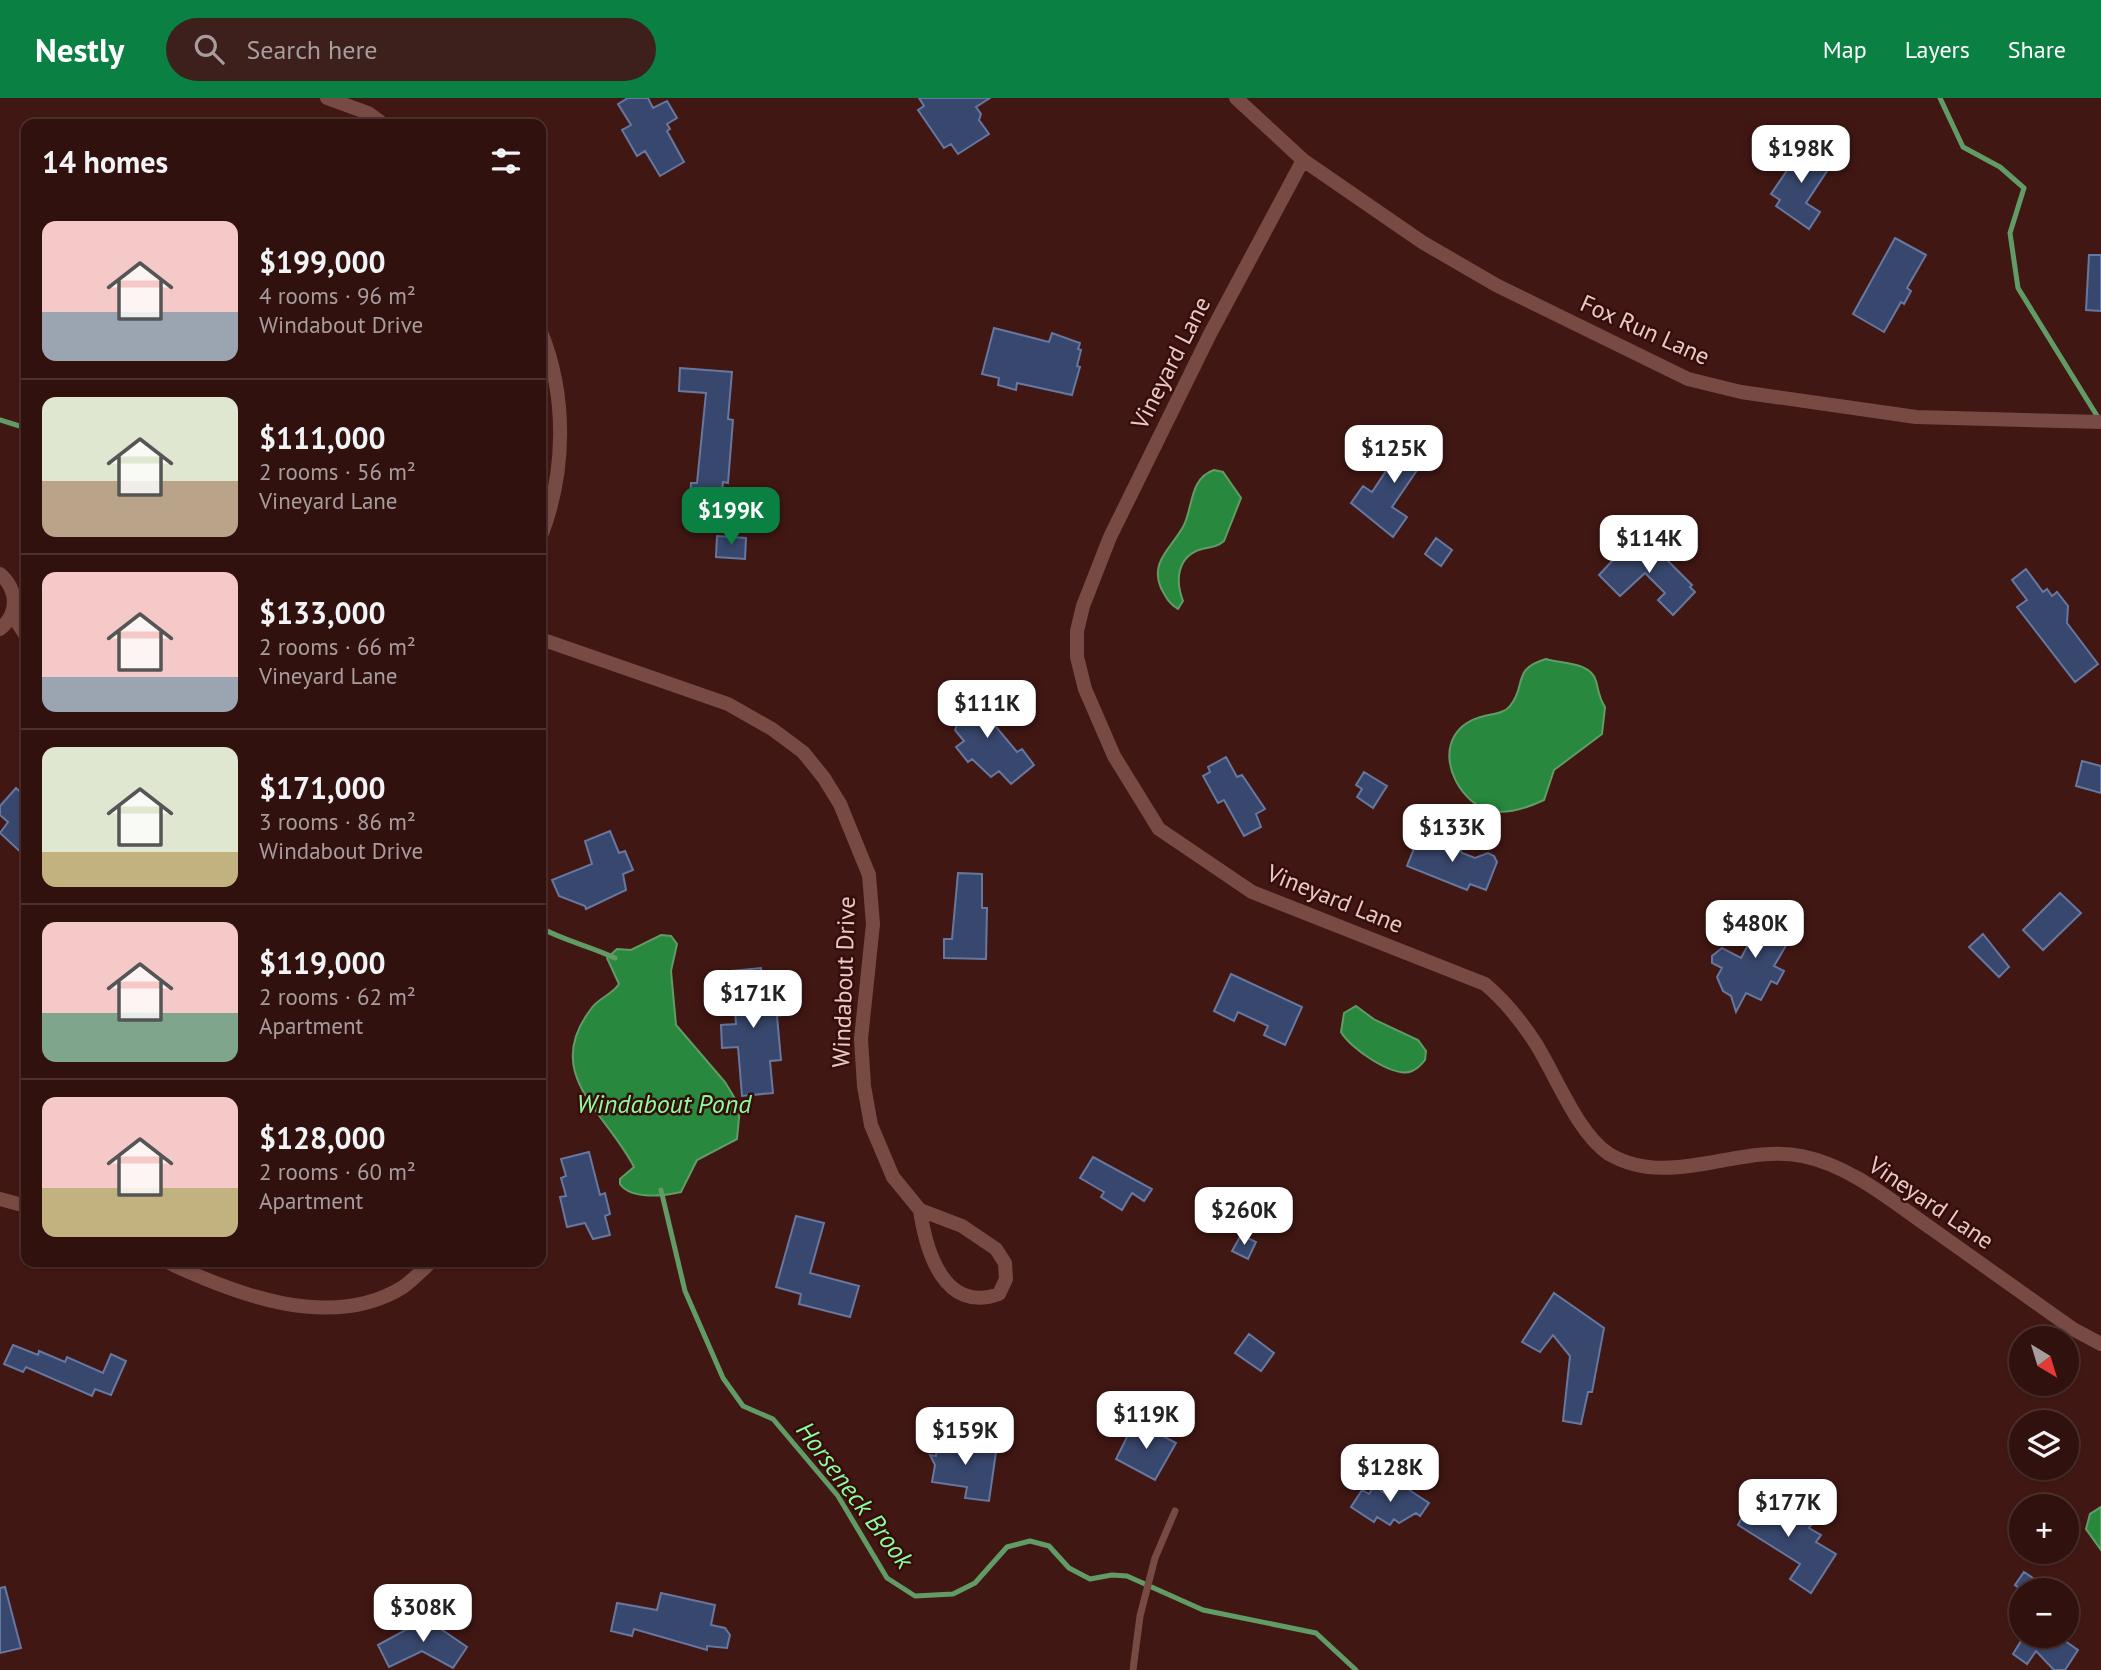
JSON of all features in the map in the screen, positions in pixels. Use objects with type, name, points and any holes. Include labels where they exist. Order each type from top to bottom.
[{"type":"street","points":[[327,98],[368,113],[376,119]]},
{"type":"street","name":"Fox Run Lane","points":[[1236,98],[1303,160],[1422,242],[1496,285],[1688,379],[1741,392],[1916,416],[2101,422]]},
{"type":"street","name":"Vineyard Lane","points":[[1303,160],[1204,346],[1110,537],[1083,606],[1077,631],[1077,657],[1085,689],[1133,790],[1159,829],[1252,892],[1485,984],[1504,1000],[1535,1042],[1587,1132],[1608,1153],[1660,1168],[1766,1153],[1802,1156],[1830,1166],[1876,1188],[2073,1329],[2101,1343]]},
{"type":"street","points":[[546,349],[556,383],[561,423],[550,513],[546,523]]},
{"type":"street","points":[[0,574],[13,591],[12,614],[21,628]]},
{"type":"street","points":[[0,629],[12,614]]},
{"type":"street","name":"Windabout Drive","points":[[546,641],[728,704],[772,729],[803,752],[824,778],[840,804],[869,875],[873,924],[861,1039],[864,1086],[871,1125],[893,1177],[920,1210],[962,1226],[996,1249],[1005,1264],[1006,1279],[999,1294],[985,1299],[970,1298],[950,1288],[939,1272],[924,1238],[920,1210]]},
{"type":"street","points":[[0,1199],[21,1205]]},
{"type":"street","points":[[178,1267],[226,1290],[311,1307],[347,1305],[379,1297],[403,1287],[425,1267]]},
{"type":"lane","points":[[1133,1670],[1150,1574],[1175,1511]]},
{"type":"water","points":[[1214,470],[1223,472],[1241,498],[1224,541],[1194,552],[1183,563],[1179,585],[1183,601],[1178,609],[1170,603],[1161,588],[1158,578],[1160,562],[1184,525],[1200,479]]},
{"type":"water","points":[[1546,659],[1582,667],[1593,675],[1605,707],[1602,734],[1554,770],[1544,800],[1505,812],[1481,807],[1471,800],[1456,781],[1451,769],[1450,746],[1455,735],[1469,722],[1510,706],[1524,673],[1535,663]]},
{"type":"water","name":"Windabout Pond","points":[[661,935],[671,936],[677,944],[671,971],[676,1025],[725,1082],[740,1107],[737,1139],[697,1160],[681,1192],[648,1196],[632,1193],[620,1184],[620,1179],[634,1167],[583,1092],[575,1073],[573,1053],[577,1032],[591,1009],[619,984],[607,958],[617,949],[631,950]]},
{"type":"water","points":[[1356,1006],[1375,1020],[1418,1040],[1426,1051],[1424,1062],[1412,1071],[1395,1071],[1353,1046],[1341,1032],[1344,1013]]},
{"type":"water","points":[[2101,1507],[2101,1550],[2086,1529],[2090,1514]]},
{"type":"building","points":[[628,98],[648,98],[653,108],[667,101],[677,118],[667,124],[670,129],[667,131],[684,162],[660,176],[645,151],[637,156],[622,130],[631,125],[618,104]]},
{"type":"building","points":[[919,98],[990,98],[976,107],[981,114],[979,120],[989,134],[958,154],[951,144],[944,148],[918,110],[924,106]]},
{"type":"building","points":[[1798,143],[1831,165],[1806,203],[1820,212],[1809,229],[1776,206],[1780,200],[1771,194],[1792,163],[1787,159]]},
{"type":"building","points":[[1895,238],[1926,255],[1907,288],[1911,291],[1904,304],[1901,302],[1884,332],[1853,314]]},
{"type":"building","points":[[2089,255],[2101,255],[2101,311],[2086,310]]},
{"type":"building","points":[[994,328],[1049,342],[1052,333],[1080,343],[1077,366],[1080,367],[1072,395],[1017,383],[1016,390],[998,385],[999,378],[982,374]]},
{"type":"building","points":[[680,368],[732,372],[728,419],[733,420],[728,483],[723,482],[721,506],[713,505],[712,517],[689,515],[691,483],[697,483],[706,393],[679,391]]},
{"type":"building","points":[[1412,432],[1438,450],[1427,466],[1422,463],[1392,507],[1407,517],[1393,537],[1351,503],[1363,486],[1372,492]]},
{"type":"building","points":[[717,536],[746,538],[745,559],[716,557]]},
{"type":"building","points":[[1436,538],[1452,550],[1441,566],[1425,554]]},
{"type":"building","points":[[1653,539],[1666,553],[1663,556],[1692,585],[1690,587],[1695,592],[1673,615],[1658,600],[1665,593],[1645,573],[1620,596],[1599,575],[1626,546],[1636,556]]},
{"type":"building","points":[[2026,569],[2043,592],[2047,589],[2052,596],[2057,592],[2068,606],[2067,623],[2098,664],[2075,682],[2017,607],[2027,600],[2012,580]]},
{"type":"building","points":[[979,687],[990,702],[981,709],[1017,752],[1022,749],[1034,765],[1011,784],[999,771],[991,777],[972,759],[968,762],[956,747],[964,741],[955,730],[958,722],[950,711]]},
{"type":"building","points":[[1226,757],[1237,777],[1242,775],[1265,809],[1256,814],[1261,827],[1244,836],[1224,800],[1218,803],[1203,776],[1210,772],[1208,767]]},
{"type":"building","points":[[2082,761],[2101,766],[2101,793],[2076,786]]},
{"type":"building","points":[[1364,772],[1387,786],[1373,808],[1357,797],[1362,789],[1356,785]]},
{"type":"building","points":[[16,788],[21,792],[21,852],[0,833],[8,822],[0,815],[0,806]]},
{"type":"building","points":[[610,831],[619,853],[625,851],[633,870],[623,874],[626,890],[586,909],[585,906],[559,896],[552,880],[592,864],[585,841]]},
{"type":"building","points":[[1419,836],[1437,843],[1449,838],[1456,841],[1462,853],[1475,858],[1488,853],[1494,856],[1497,862],[1486,890],[1470,884],[1467,890],[1407,866]]},
{"type":"building","points":[[958,873],[982,874],[982,908],[987,908],[986,959],[944,958],[944,939],[952,939]]},
{"type":"building","points":[[2060,893],[2081,913],[2043,950],[2023,930]]},
{"type":"building","points":[[1767,910],[1798,925],[1774,966],[1784,971],[1777,984],[1771,981],[1761,1000],[1746,993],[1736,1012],[1731,996],[1723,991],[1717,977],[1722,968],[1712,963],[1712,956],[1722,948],[1741,958]]},
{"type":"building","points":[[1983,934],[2009,967],[1999,977],[1969,947]]},
{"type":"building","points":[[761,968],[764,997],[781,995],[783,1015],[777,1016],[781,1060],[770,1061],[773,1093],[742,1096],[738,1047],[722,1048],[721,1025],[736,1024],[734,997],[724,998],[722,975],[731,975],[731,971]]},
{"type":"building","points":[[1231,974],[1302,1007],[1285,1045],[1264,1035],[1268,1026],[1238,1012],[1234,1021],[1214,1011]]},
{"type":"building","points":[[589,1152],[600,1195],[605,1193],[610,1214],[605,1216],[610,1235],[593,1239],[585,1223],[567,1227],[560,1197],[566,1196],[561,1178],[566,1176],[561,1159]]},
{"type":"building","points":[[1093,1157],[1152,1189],[1144,1201],[1132,1193],[1122,1210],[1101,1197],[1104,1192],[1080,1178]]},
{"type":"building","points":[[796,1216],[824,1223],[810,1273],[859,1286],[850,1317],[799,1304],[801,1294],[776,1287]]},
{"type":"building","points":[[1241,1235],[1256,1242],[1248,1259],[1232,1251]]},
{"type":"building","points":[[1554,1293],[1604,1328],[1592,1392],[1588,1392],[1581,1424],[1563,1421],[1570,1356],[1553,1335],[1540,1352],[1522,1342]]},
{"type":"building","points":[[1249,1334],[1274,1353],[1261,1371],[1235,1353]]},
{"type":"building","points":[[13,1345],[38,1355],[39,1351],[65,1362],[67,1357],[103,1373],[111,1354],[126,1361],[111,1395],[95,1389],[92,1396],[26,1367],[23,1372],[4,1364]]},
{"type":"building","points":[[1135,1421],[1176,1443],[1155,1480],[1116,1459]]},
{"type":"building","points":[[938,1437],[981,1449],[982,1443],[997,1445],[989,1501],[965,1498],[967,1487],[932,1482],[935,1465],[930,1455],[936,1456]]},
{"type":"building","points":[[1394,1480],[1429,1503],[1420,1516],[1416,1513],[1399,1523],[1394,1519],[1390,1525],[1377,1517],[1374,1522],[1351,1507],[1362,1490],[1369,1494],[1374,1486],[1386,1494]]},
{"type":"building","points":[[1759,1492],[1811,1525],[1809,1528],[1821,1535],[1816,1542],[1836,1554],[1811,1593],[1790,1579],[1800,1564],[1738,1525],[1755,1493]]},
{"type":"building","points":[[2024,1572],[2033,1578],[2020,1578]]},
{"type":"building","points":[[5,1587],[21,1648],[0,1653],[0,1588]]},
{"type":"building","points":[[661,1593],[715,1605],[711,1625],[725,1628],[730,1635],[727,1648],[707,1646],[707,1650],[634,1629],[632,1636],[611,1631],[617,1603],[657,1610]]},
{"type":"building","points":[[433,1615],[441,1629],[467,1647],[453,1668],[422,1651],[389,1667],[378,1645]]},
{"type":"building","points":[[2017,1648],[2078,1650],[2065,1670],[2054,1670],[2036,1651],[2027,1664],[2013,1654]]},
{"type":"waterway","points":[[1940,98],[1963,147],[2000,167],[2024,188],[2010,233],[2018,288],[2099,419]]},
{"type":"waterway","name":"Horseneck Brook","points":[[0,420],[21,426]]},
{"type":"waterway","name":"Horseneck Brook","points":[[546,930],[615,958]]},
{"type":"waterway","name":"Horseneck Brook","points":[[661,1190],[685,1291],[723,1378],[743,1406],[773,1419],[838,1496],[887,1578],[915,1596],[953,1594],[975,1583],[1007,1547],[1030,1541],[1049,1546],[1069,1568],[1090,1579],[1112,1575],[1127,1576],[1203,1610],[1316,1633],[1356,1670]]}]
